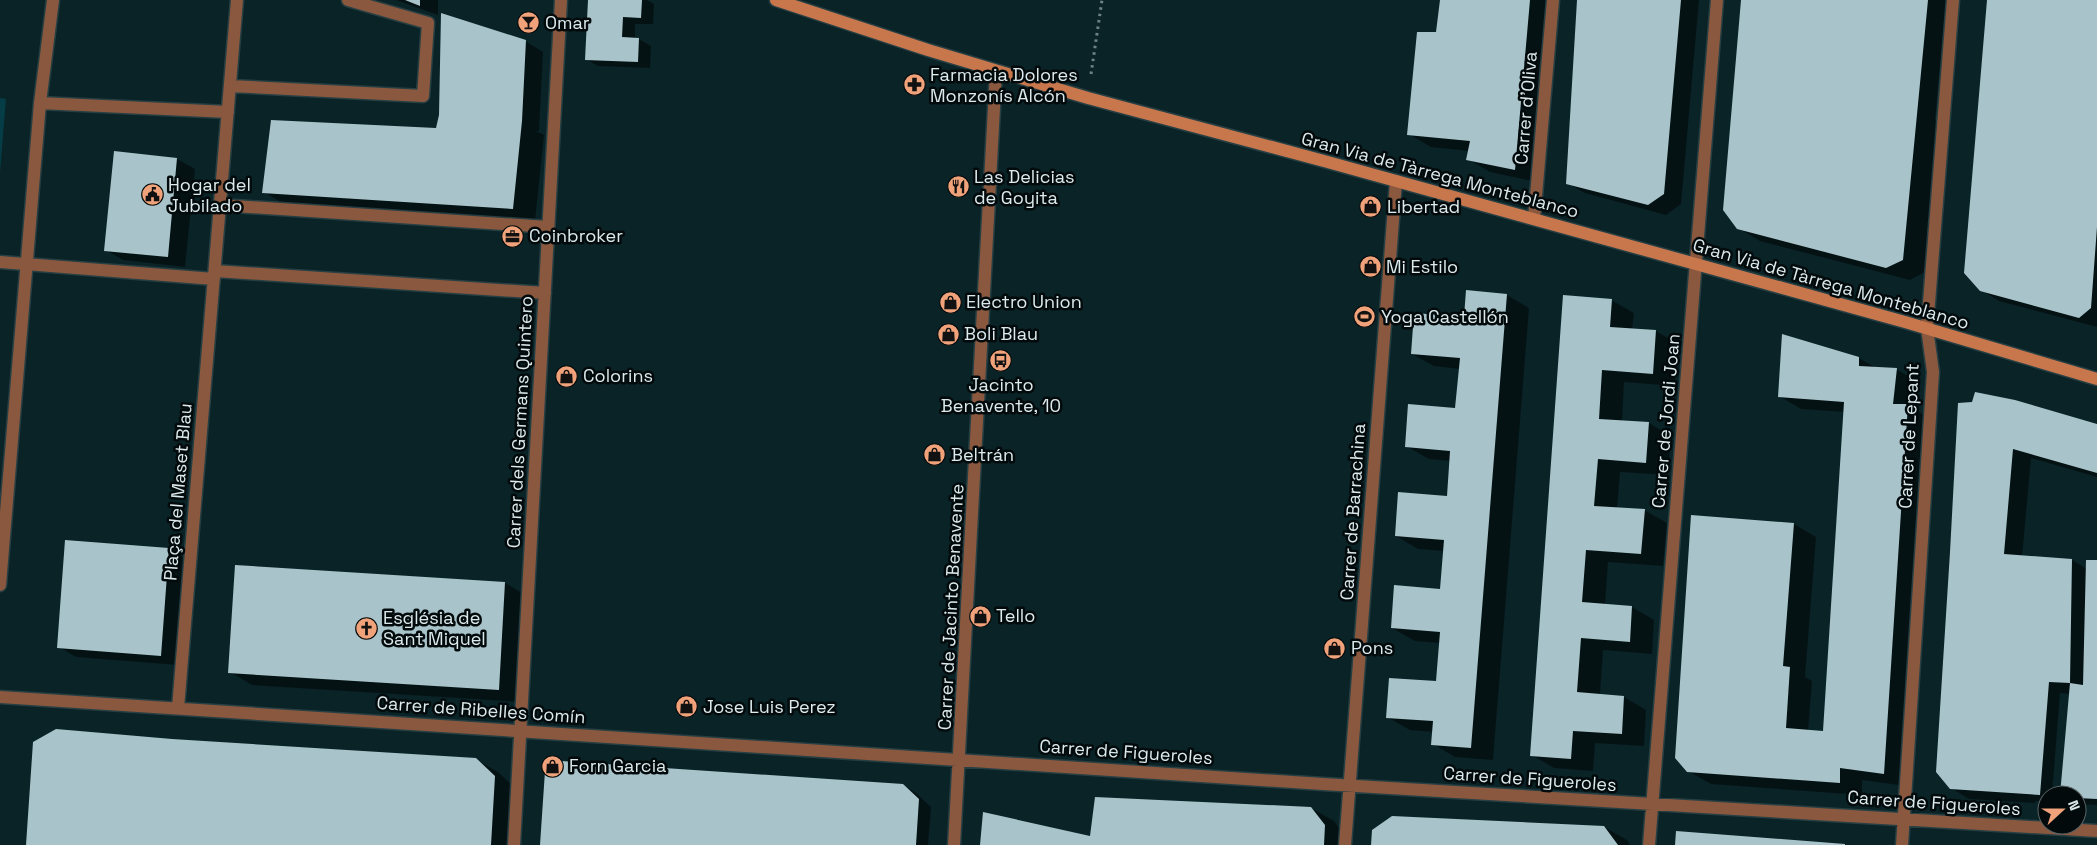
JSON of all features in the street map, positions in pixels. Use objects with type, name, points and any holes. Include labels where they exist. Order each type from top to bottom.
[{"type":"street","points":[[0,585],[40,103],[53,0]]},
{"type":"street","name":"Plaça del Maset Blau","points":[[178,708],[237,0]]},
{"type":"street","points":[[230,86],[423,96],[428,23],[348,0]]},
{"type":"street","name":"Carrer dels Germans Quintero","points":[[514,845],[561,0]]},
{"type":"street","name":"Gran Via de Tàrrega Monteblanco","points":[[776,0],[996,71],[1088,98],[1927,328],[2097,379]]},
{"type":"street","name":"Carrer d'Oliva","points":[[1534,219],[1553,0]]},
{"type":"street","name":"Carrer de Jordi Joan","points":[[1649,845],[1717,0]]},
{"type":"street","name":"Carrer de Lepant","points":[[1902,845],[1933,372],[1927,328],[1953,0]]},
{"type":"street","name":"Carrer de Jacinto Benavente","points":[[954,845],[996,71]]},
{"type":"street","points":[[40,103],[228,112]]},
{"type":"street","name":"Carrer de Barrachina","points":[[1344,845],[1396,181]]},
{"type":"street","points":[[220,205],[548,227]]},
{"type":"street","points":[[0,262],[545,293]]},
{"type":"street","name":"Carrer de Ribelles Comín","points":[[0,697],[960,758]]},
{"type":"street","name":"Carrer de Figueroles","points":[[960,758],[1349,785],[2097,831]]},
{"type":"path","points":[[1088,98],[1102,0]]},
{"type":"shaded area","points":[[0,98],[6,99],[0,173]]},
{"type":"building","points":[[405,0],[420,0],[420,6]]},
{"type":"building","points":[[588,0],[642,0],[641,18],[623,17],[622,37],[639,38],[638,62],[585,60]]},
{"type":"building","points":[[1440,0],[1530,0],[1515,170],[1466,160],[1470,141],[1407,135],[1417,32],[1436,32]]},
{"type":"building","points":[[1577,0],[1681,0],[1664,194],[1648,205],[1566,184]]},
{"type":"building","points":[[1741,0],[1928,0],[1903,260],[1886,268],[1737,229],[1723,210]]},
{"type":"building","points":[[1987,0],[2097,0],[2097,227],[2091,308],[2079,318],[1980,291],[1964,273]]},
{"type":"building","points":[[441,13],[526,40],[522,121],[513,209],[262,193],[271,120],[436,128],[439,115]]},
{"type":"building","points":[[114,151],[177,158],[168,257],[104,251]]},
{"type":"building","points":[[1466,290],[1507,294],[1471,748],[1431,745],[1433,721],[1386,718],[1389,678],[1436,681],[1440,632],[1391,628],[1394,585],[1440,589],[1444,540],[1395,536],[1398,492],[1447,496],[1450,451],[1405,447],[1408,404],[1455,408],[1460,358],[1411,354],[1414,313],[1464,317]]},
{"type":"building","points":[[1563,295],[1612,299],[1610,327],[1656,330],[1653,374],[1602,370],[1599,419],[1649,422],[1646,463],[1598,459],[1594,506],[1645,509],[1641,554],[1586,550],[1582,602],[1632,606],[1630,642],[1581,638],[1577,692],[1624,696],[1622,734],[1573,731],[1571,759],[1530,756]]},
{"type":"building","points":[[1782,334],[1859,357],[1859,366],[1897,368],[1893,404],[1908,404],[1884,774],[1840,768],[1840,783],[1687,772],[1675,758],[1691,515],[1794,523],[1783,666],[1790,667],[1786,728],[1823,731],[1844,402],[1778,397]]},
{"type":"building","points":[[1975,392],[2015,400],[2097,424],[2097,473],[2013,449],[2004,554],[2072,559],[2070,683],[2049,682],[2041,785],[2037,785],[2037,795],[1950,789],[1936,772],[1958,403],[1972,402]]},
{"type":"building","points":[[65,540],[169,548],[161,656],[57,648]]},
{"type":"building","points":[[2086,560],[2097,560],[2097,799],[2087,798],[2087,785],[2061,785],[2070,683],[2083,685]]},
{"type":"building","name":"Església de Sant Miquel","points":[[235,565],[505,582],[499,690],[228,673]]},
{"type":"building","points":[[56,729],[172,739],[476,758],[495,776],[491,845],[26,845],[33,742]]},
{"type":"building","points":[[561,761],[903,784],[919,799],[916,845],[540,845],[545,771]]},
{"type":"building","points":[[1095,797],[1311,807],[1325,825],[1324,845],[980,845],[983,812],[1090,836]]},
{"type":"building","points":[[1392,816],[1604,826],[1618,845],[1371,845],[1372,830]]},
{"type":"building","points":[[1676,831],[1845,844],[1845,845],[1675,845]]},
{"type":"place","name":"Omar","points":[[529,23]]},
{"type":"place","name":"Farmacia Dolores Monzonís Alcón","points":[[914,85]]},
{"type":"place","name":"Las Delicias de Goyita","points":[[958,187]]},
{"type":"place","name":"Hogar del Jubilado","points":[[152,195]]},
{"type":"place","name":"Libertad","points":[[1371,207]]},
{"type":"place","name":"Coinbroker","points":[[513,236]]},
{"type":"place","name":"Mi Estilo","points":[[1370,267]]},
{"type":"place","name":"Electro Union","points":[[950,302]]},
{"type":"place","name":"Yoga Castellón","points":[[1365,317]]},
{"type":"place","name":"Boli Blau","points":[[948,334]]},
{"type":"place","name":"Jacinto Benavente, 10","points":[[1001,360]]},
{"type":"place","name":"Colorins","points":[[567,376]]},
{"type":"place","name":"Beltrán","points":[[935,455]]},
{"type":"place","name":"Tello","points":[[980,616]]},
{"type":"place","name":"Església de Sant Miquel","points":[[367,628]]},
{"type":"place","name":"Pons","points":[[1335,648]]},
{"type":"place","name":"Jose Luis Perez","points":[[687,707]]},
{"type":"place","name":"Forn Garcia","points":[[553,766]]}]
